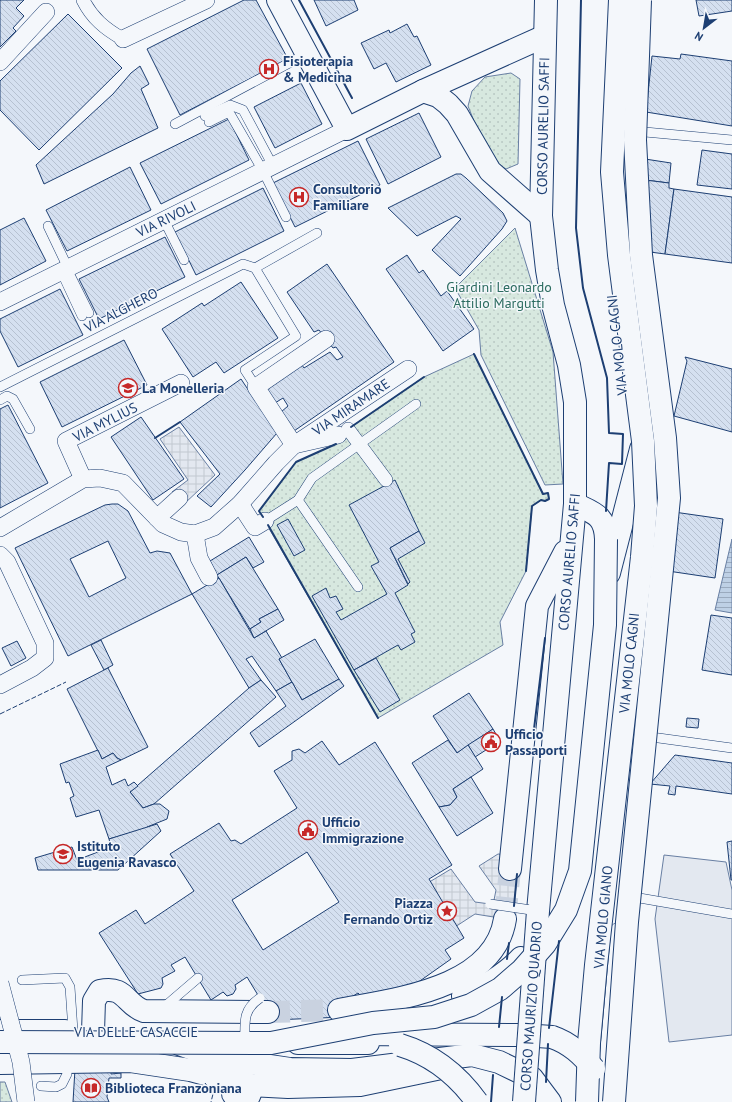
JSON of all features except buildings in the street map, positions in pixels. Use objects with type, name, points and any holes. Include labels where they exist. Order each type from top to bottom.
[{"type":"main road","points":[[278,0],[347,129]]},
{"type":"main road","name":"CORSO AURELIO SAFFI","points":[[538,911],[575,504],[575,402],[570,365],[552,298],[541,216],[546,0]]},
{"type":"main road","points":[[586,1102],[589,1043],[596,964],[642,557],[646,506],[643,441],[619,255],[612,172],[620,0]]},
{"type":"main road","points":[[614,1102],[628,915],[670,498],[665,438],[641,255],[635,140],[638,0]]},
{"type":"main road","name":"CORSO AURELIO SAFFI","points":[[423,91],[545,36]]},
{"type":"main road","name":"CORSO AURELIO SAFFI","points":[[423,91],[438,96],[448,104],[457,114],[490,171],[541,216]]},
{"type":"main road","name":"VIA RIVOLI","points":[[347,129],[423,91]]},
{"type":"main road","points":[[0,1042],[245,1043],[268,1022],[433,1007],[478,990],[515,964],[539,937],[557,904],[570,871],[600,609],[643,441]]},
{"type":"main road","points":[[268,1022],[373,1023],[434,1017],[471,1005],[500,990],[522,970],[549,939],[566,910],[580,871],[605,625],[606,539],[603,522],[598,515],[575,504]]},
{"type":"main road","points":[[510,869],[537,606],[572,538]]},
{"type":"main road","name":"CORSO MAURIZIO QUADRIO","points":[[524,1102],[538,911]]},
{"type":"main road","points":[[339,1010],[420,993],[457,979],[468,972],[492,950],[499,940],[498,912]]},
{"type":"main road","points":[[130,1061],[114,1048],[89,1032],[94,1001],[100,991],[118,991],[129,999],[138,1009],[158,1012],[407,1034],[523,1035],[552,1037],[565,1042],[576,1050],[602,1080],[614,1102]]},
{"type":"main road","points":[[268,1022],[377,1043],[400,1045],[416,1050],[440,1063],[459,1080],[477,1102]]},
{"type":"main road","name":"VIA DELLE CASACCIE","points":[[0,1031],[89,1032],[268,1022]]},
{"type":"main road","points":[[172,1042],[212,1056],[290,1069],[352,1070],[472,1055],[499,1062],[532,1078],[550,1102]]},
{"type":"main road","points":[[0,1063],[130,1061],[190,1070],[214,1076],[240,1094],[288,1087],[360,1084],[458,1065],[485,1065],[496,1068]]},
{"type":"street","points":[[83,0],[90,14],[94,18],[108,31],[123,39],[206,0]]},
{"type":"street","points":[[0,62],[46,12]]},
{"type":"street","name":"VIA RIVOLI","points":[[0,302],[347,129]]},
{"type":"street","points":[[294,445],[256,387],[326,339]]},
{"type":"street","name":"VIA MIRAMARE","points":[[240,504],[294,445],[408,369]]},
{"type":"street","name":"VIA MYLIUS","points":[[83,479],[66,441],[181,383]]},
{"type":"street","points":[[343,432],[359,444],[386,480]]},
{"type":"street","name":"VIA MIRAMARE","points":[[294,445],[343,432]]},
{"type":"street","points":[[0,528],[83,479],[100,478],[122,484],[163,524],[181,532],[195,534],[214,527],[240,504],[255,527],[265,521]]},
{"type":"street","points":[[157,518],[179,498]]},
{"type":"street","points":[[195,534],[199,558],[210,577]]},
{"type":"street","points":[[0,555],[7,562],[45,643],[45,658],[32,668],[0,685]]},
{"type":"street","points":[[0,983],[21,1062],[26,1102]]},
{"type":"lane","name":"VIA MOLO CAGNI","points":[[638,0],[629,39],[616,123],[616,176],[631,379],[647,446],[656,508]]},
{"type":"lane","points":[[175,124],[306,54]]},
{"type":"lane","points":[[265,170],[229,112],[207,119],[230,105],[243,110],[284,218]]},
{"type":"lane","points":[[616,123],[645,132],[732,140]]},
{"type":"lane","points":[[164,220],[184,260]]},
{"type":"lane","points":[[48,226],[85,315]]},
{"type":"lane","points":[[256,387],[245,370],[296,336],[254,268],[317,233]]},
{"type":"lane","name":"VIA ALGHERO","points":[[0,387],[243,264],[254,268]]},
{"type":"lane","points":[[0,400],[7,396],[13,398],[30,429]]},
{"type":"lane","points":[[265,521],[298,500],[312,478],[416,404]]},
{"type":"lane","points":[[298,500],[358,588]]},
{"type":"lane","points":[[636,734],[732,748]]},
{"type":"lane","points":[[619,894],[732,914]]},
{"type":"lane","points":[[498,912],[538,911]]},
{"type":"lane","name":"VIA MOLO GIANO","points":[[600,1102],[617,917]]},
{"type":"lane","points":[[22,980],[65,978],[89,1032]]},
{"type":"lane","points":[[158,1012],[198,978]]},
{"type":"lane","points":[[245,1043],[246,1014],[249,1007],[268,1022]]},
{"type":"lane","points":[[41,1086],[56,1087],[62,1084],[67,1074],[66,1062]]},
{"type":"green space","points":[[511,73],[520,79],[518,164],[506,169],[497,163],[474,121],[468,106],[472,91],[485,77]]},
{"type":"green space","name":"Giardini Leonardo Attilio Margutti","points":[[515,228],[553,352],[563,484],[545,485],[481,355],[479,330],[455,288]]},
{"type":"green space","points":[[474,354],[543,494],[548,493],[549,499],[545,501],[541,500],[532,506],[526,571],[500,622],[503,645],[378,718],[259,511],[296,462],[345,440],[348,429],[424,377]]},
{"type":"green space","points":[[0,1082],[5,1082],[12,1102],[0,1102]]},
{"type":"shaded area","points":[[179,427],[215,475],[184,504],[172,492],[188,480],[160,439]]},
{"type":"shaded area","name":"Piazza Fernando Ortiz","points":[[498,854],[508,855],[518,871],[512,920],[475,914],[438,938],[348,931],[451,869],[475,902],[490,904],[494,900],[496,890],[479,866]]},
{"type":"shaded area","points":[[664,855],[726,862],[732,890],[732,1035],[669,1042],[655,919]]},
{"type":"water","points":[[732,539],[732,613],[715,610]]},
{"type":"tunnel","points":[[505,919],[510,869]]},
{"type":"tunnel","points":[[268,1012],[339,1010]]},
{"type":"fence","points":[[0,714],[66,682]]},
{"type":"fence","points":[[205,1083],[213,1094],[211,1102]]},
{"type":"wall","points":[[299,0],[352,98]]},
{"type":"wall","points":[[581,0],[576,228],[583,288],[607,378],[609,433],[623,434],[622,464],[609,463],[606,511]]},
{"type":"wall","points":[[474,354],[543,494],[548,493],[549,499],[545,501],[541,500],[532,506],[526,571]]},
{"type":"wall","points":[[351,427],[424,377]]},
{"type":"wall","points":[[155,438],[180,422]]},
{"type":"wall","points":[[263,517],[259,511],[296,462],[336,444]]},
{"type":"wall","points":[[268,525],[378,718]]},
{"type":"wall","points":[[534,729],[545,638]]},
{"type":"wall","points":[[514,906],[517,874]]},
{"type":"wall","points":[[549,1028],[559,941]]},
{"type":"wall","points":[[507,959],[509,943]]},
{"type":"wall","points":[[499,1027],[502,997]]},
{"type":"wall","points":[[546,1082],[548,1044]]},
{"type":"wall","points":[[491,1102],[493,1075]]},
{"type":"place","name":"Fisioterapia & Medicina","points":[[269,69]]},
{"type":"place","name":"Consultorio Familiare","points":[[299,197]]},
{"type":"place","name":"La Monelleria","points":[[128,388]]},
{"type":"place","name":"Ufficio Passaporti","points":[[491,742]]},
{"type":"place","name":"Ufficio Immigrazione","points":[[308,830]]},
{"type":"place","name":"Istituto Eugenia Ravasco","points":[[63,854]]},
{"type":"place","name":"Piazza Fernando Ortiz","points":[[447,911]]},
{"type":"place","name":"Biblioteca Franzoniana","points":[[91,1088]]}]
